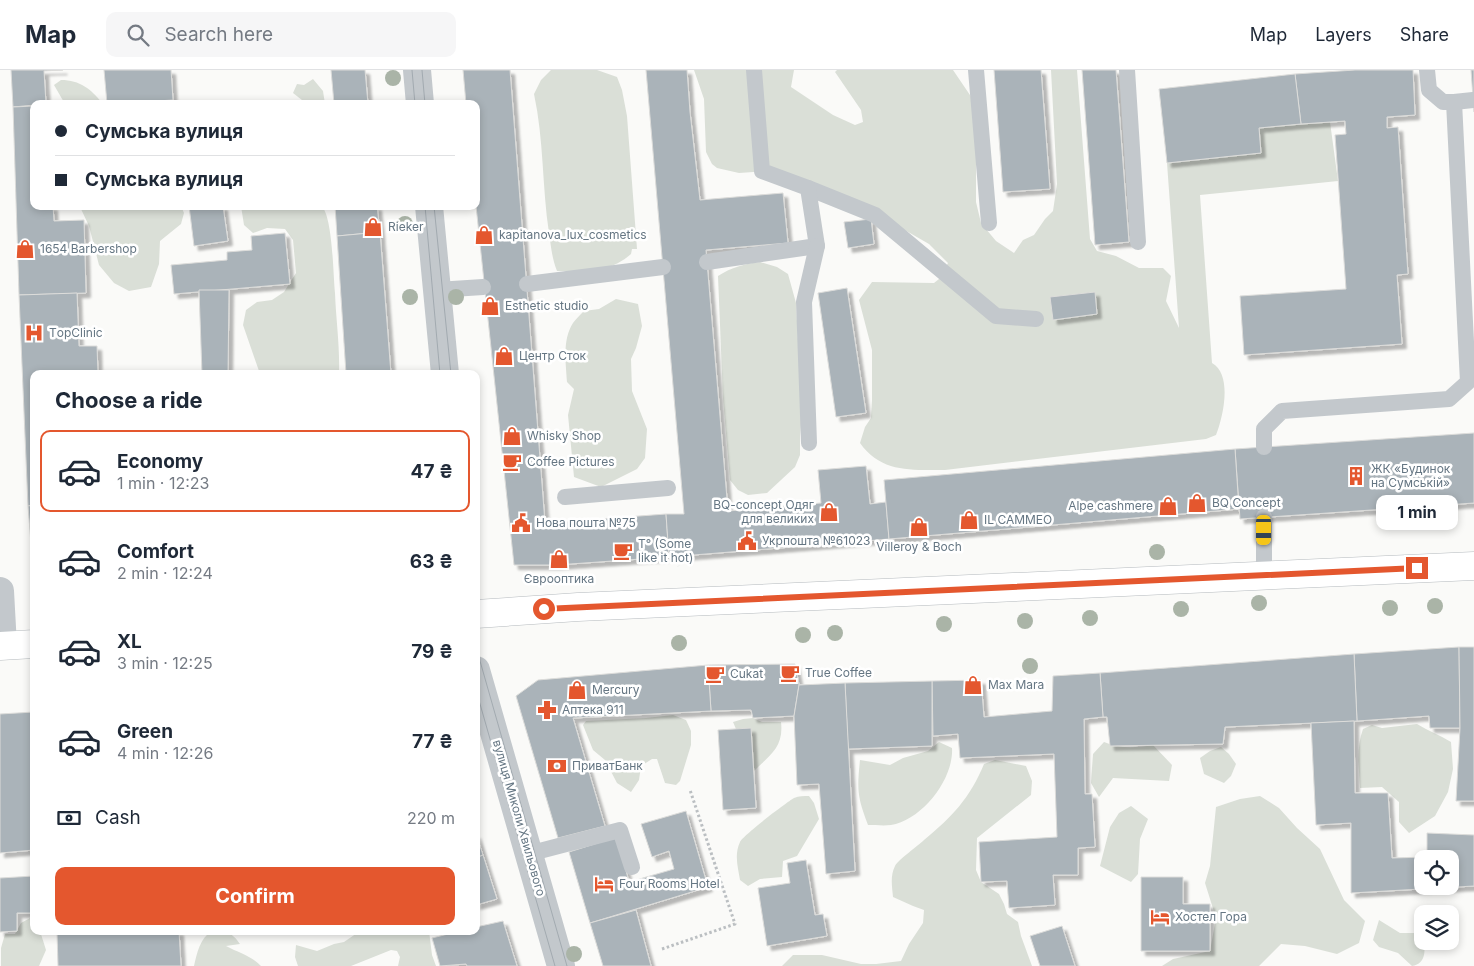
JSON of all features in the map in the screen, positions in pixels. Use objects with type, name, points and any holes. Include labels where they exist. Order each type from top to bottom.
[{"type":"main road","points":[[480,614],[588,606],[1474,566]]},
{"type":"main road","points":[[2,646],[30,644]]},
{"type":"street","points":[[416,70],[420,100]]},
{"type":"street","points":[[429,210],[445,370]]},
{"type":"street","points":[[0,591],[2,646]]},
{"type":"street","name":"вулиця Миколи Хвильового","points":[[480,684],[561,966]]},
{"type":"lane","points":[[754,70],[762,171],[875,215],[996,316],[1036,319]]},
{"type":"lane","points":[[976,70],[989,223]]},
{"type":"lane","points":[[1127,70],[1138,242]]},
{"type":"lane","points":[[1427,70],[1429,90],[1443,102],[1473,100]]},
{"type":"lane","points":[[1264,448],[1264,429],[1282,411],[1449,399],[1468,382],[1454,102]]},
{"type":"lane","points":[[808,188],[817,246],[804,302],[809,442]]},
{"type":"lane","points":[[707,262],[817,246]]},
{"type":"lane","points":[[528,284],[663,267]]},
{"type":"lane","points":[[437,290],[483,287]]},
{"type":"lane","points":[[565,497],[668,488]]},
{"type":"lane","points":[[1264,517],[1264,576]]},
{"type":"lane","points":[[528,854],[620,830],[632,867]]},
{"type":"path","points":[[678,556],[679,566]]},
{"type":"path","points":[[662,949],[735,924],[690,790]]},
{"type":"shaded area","points":[[551,70],[597,70],[617,77],[622,90],[627,116],[637,249],[632,249],[631,254],[614,265],[605,268],[587,271],[557,271],[554,262],[547,216],[540,129],[534,94],[541,80]]},
{"type":"shaded area","points":[[694,70],[794,70],[791,87],[833,115],[855,125],[863,122],[861,110],[835,72],[837,70],[953,70],[972,98],[976,121],[976,202],[981,223],[996,241],[1014,253],[1023,240],[1034,235],[1053,211],[1057,184],[1051,70],[1077,70],[1090,239],[1097,251],[1116,256],[1139,268],[1163,268],[1171,276],[1166,301],[1179,328],[1167,163],[1261,153],[1259,128],[1330,122],[1338,181],[1200,195],[1212,363],[1218,369],[1224,386],[1223,407],[1216,435],[1206,439],[945,470],[898,468],[878,460],[868,453],[860,443],[865,427],[871,418],[872,350],[859,300],[872,282],[934,283],[939,279],[948,263],[929,244],[863,206],[780,170],[739,173],[717,168],[712,164],[706,152],[704,99]]},
{"type":"shaded area","points":[[313,79],[323,91],[324,100],[302,100],[293,93],[297,84],[304,85]]},
{"type":"shaded area","points":[[61,80],[68,80],[85,86],[99,100],[63,100],[54,85]]},
{"type":"shaded area","points":[[81,210],[183,210],[184,213],[181,224],[160,241],[159,264],[151,287],[129,291],[114,283],[99,265],[89,226]]},
{"type":"shaded area","points":[[242,210],[324,210],[332,248],[339,370],[259,370],[243,325],[246,310],[257,302],[272,300],[284,292],[296,273],[293,240],[285,229],[267,228],[253,233],[244,225]]},
{"type":"shaded area","points":[[760,262],[777,267],[788,274],[796,303],[802,413],[800,455],[795,467],[767,493],[748,495],[738,490],[730,480],[723,398],[718,276],[738,266]]},
{"type":"shaded area","points":[[616,299],[638,304],[642,326],[631,359],[632,391],[647,429],[645,458],[637,469],[601,487],[574,477],[568,415],[574,389],[567,382],[566,344],[573,323],[584,311],[599,309]]},
{"type":"shaded area","points":[[673,715],[686,720],[691,731],[691,745],[680,781],[676,785],[665,783],[657,759],[652,759],[641,766],[639,780],[631,792],[617,783],[605,760],[593,750],[583,725],[586,721]]},
{"type":"shaded area","points":[[753,718],[762,722],[781,722],[780,738],[775,750],[754,771],[733,722]]},
{"type":"shaded area","points":[[1417,724],[1451,742],[1453,769],[1448,792],[1435,816],[1409,833],[1399,822],[1399,802],[1382,787],[1360,788],[1359,751],[1363,729],[1372,725],[1382,728]]},
{"type":"shaded area","points":[[939,742],[952,748],[951,760],[942,785],[934,796],[924,807],[903,822],[891,825],[868,825],[859,793],[860,760],[890,765],[903,758],[928,751]]},
{"type":"shaded area","points":[[1104,742],[1128,747],[1153,745],[1172,765],[1169,781],[1113,778],[1099,797],[1091,783],[1093,754]]},
{"type":"shaded area","points":[[1221,747],[1236,764],[1231,776],[1224,783],[1204,774],[1200,758],[1210,751]]},
{"type":"shaded area","points":[[995,760],[1026,766],[1032,781],[1031,795],[977,838],[976,870],[981,882],[999,894],[1007,914],[1018,922],[1032,966],[782,966],[793,955],[822,955],[861,964],[901,961],[909,944],[923,923],[924,910],[893,897],[893,870],[900,860],[952,815],[973,787],[984,764]]},
{"type":"shaded area","points":[[809,796],[814,803],[819,819],[797,856],[783,861],[782,877],[760,879],[748,886],[740,880],[737,856],[740,842],[756,826],[794,798]]},
{"type":"shaded area","points":[[1260,796],[1279,808],[1320,849],[1344,900],[1365,921],[1359,943],[1337,954],[1305,946],[1281,944],[1259,966],[1162,966],[1173,959],[1210,951],[1216,918],[1205,883],[1210,866],[1216,807],[1240,799]]},
{"type":"shaded area","points":[[1131,806],[1148,819],[1140,839],[1138,874],[1131,882],[1100,866],[1110,827],[1119,813]]},
{"type":"shaded area","points":[[30,918],[30,935],[41,935],[46,950],[39,966],[1,966],[1,948],[5,934],[15,934],[21,923]]},
{"type":"shaded area","points":[[1379,920],[1400,933],[1414,933],[1414,950],[1425,950],[1423,959],[1417,965],[1412,966],[1398,953],[1379,947],[1373,940]]},
{"type":"shaded area","points":[[207,935],[231,935],[240,944],[226,946],[249,957],[261,966],[194,966],[198,951]]},
{"type":"shaded area","points":[[354,935],[430,935],[432,955],[436,966],[398,966],[400,957],[397,951],[391,950],[351,966],[298,966],[295,957],[296,945],[317,951],[344,942]]},
{"type":"building","points":[[11,70],[63,70],[44,71],[46,100],[30,100],[30,105],[13,107]]},
{"type":"building","points":[[104,70],[171,70],[173,100],[107,100]]},
{"type":"building","points":[[331,70],[365,70],[368,100],[334,100]]},
{"type":"building","points":[[463,70],[510,70],[545,523],[666,514],[669,557],[556,565],[514,565],[476,210],[480,210],[480,100],[466,100]]},
{"type":"building","points":[[646,70],[687,70],[700,200],[783,193],[788,243],[706,250],[728,511],[821,503],[818,470],[866,466],[870,504],[886,502],[889,539],[669,557],[666,514],[684,514]]},
{"type":"building","points":[[994,70],[1041,70],[1050,189],[1003,192]]},
{"type":"building","points":[[1082,70],[1116,70],[1129,242],[1095,245]]},
{"type":"building","points":[[1355,70],[1413,70],[1415,115],[1387,117],[1387,128],[1398,127],[1408,274],[1397,275],[1402,344],[1244,355],[1240,296],[1346,289],[1335,135],[1346,134],[1345,121],[1301,124],[1295,74]]},
{"type":"building","points":[[1471,70],[1474,70],[1474,112]]},
{"type":"building","points":[[1295,74],[1301,124],[1259,128],[1261,153],[1167,163],[1159,89]]},
{"type":"building","points":[[30,106],[30,210],[53,210],[54,221],[84,220],[86,293],[19,295],[13,107]]},
{"type":"building","points":[[190,210],[224,210],[228,241],[194,246]]},
{"type":"building","points":[[335,210],[377,210],[380,232],[337,236]]},
{"type":"building","points":[[871,219],[874,244],[848,248],[844,222]]},
{"type":"building","points":[[380,232],[391,370],[346,370],[337,236]]},
{"type":"building","points":[[285,233],[290,284],[174,294],[171,265],[227,260],[227,252],[252,250],[251,236]]},
{"type":"building","points":[[847,288],[866,413],[836,417],[818,293]]},
{"type":"building","points":[[199,290],[229,290],[228,370],[202,370]]},
{"type":"building","points":[[1095,292],[1097,314],[1053,320],[1050,297]]},
{"type":"building","points":[[77,293],[79,346],[97,346],[98,370],[30,370],[30,506],[28,506],[19,295]]},
{"type":"building","name":"ЖК «Будинок на Сумській»","points":[[1474,433],[1474,503],[1240,519],[1235,449]]},
{"type":"building","points":[[1235,449],[1239,509],[889,539],[884,480]]},
{"type":"building","points":[[28,506],[30,506],[30,531]]},
{"type":"building","points":[[1459,647],[1460,728],[1430,728],[1429,716],[1357,721],[1354,654]]},
{"type":"building","points":[[1459,647],[1474,647],[1474,801],[1456,801],[1460,728]]},
{"type":"building","points":[[1354,654],[1357,721],[1225,727],[1223,744],[1110,746],[1107,717],[1103,717],[1100,673]]},
{"type":"building","points":[[795,664],[799,685],[794,716],[753,718],[751,710],[711,711],[708,665]]},
{"type":"building","points":[[708,665],[711,711],[573,718],[605,826],[558,838],[516,696],[538,680]]},
{"type":"building","points":[[1100,673],[1103,717],[1084,719],[1085,794],[1092,794],[1095,847],[1078,848],[1078,875],[1053,875],[1055,905],[1009,908],[1007,881],[981,882],[979,842],[1057,837],[1054,754],[960,758],[958,734],[933,736],[932,681],[981,680],[984,717],[1052,711],[1053,676]]},
{"type":"building","points":[[932,681],[932,746],[848,749],[845,683]]},
{"type":"building","points":[[845,683],[855,871],[826,874],[819,784],[797,785],[794,716],[799,685]]},
{"type":"building","points":[[30,712],[30,850],[0,853],[0,714]]},
{"type":"building","points":[[1354,721],[1355,793],[1388,793],[1392,858],[1414,857],[1414,889],[1351,893],[1351,823],[1316,825],[1311,723]]},
{"type":"building","points":[[751,728],[756,808],[723,810],[718,730]]},
{"type":"building","points":[[686,811],[708,887],[590,923],[569,852],[617,837],[629,882],[674,869],[669,851],[652,857],[641,824]]},
{"type":"building","points":[[1427,833],[1474,835],[1474,886],[1459,887],[1459,850],[1427,850]]},
{"type":"building","points":[[483,855],[497,899],[480,904],[480,856]]},
{"type":"building","points":[[806,860],[815,915],[823,914],[827,936],[767,946],[758,888],[790,883],[787,863]]},
{"type":"building","points":[[30,876],[30,913],[17,913],[17,931],[0,932],[0,878]]},
{"type":"building","points":[[1141,877],[1183,877],[1183,904],[1210,904],[1210,951],[1141,951]]},
{"type":"building","points":[[636,910],[651,966],[603,966],[590,923]]},
{"type":"building","points":[[503,921],[517,966],[467,966],[466,964],[440,966],[432,938],[444,935],[480,935],[480,926]]},
{"type":"building","points":[[1062,926],[1075,966],[1040,966],[1030,936]]},
{"type":"building","points":[[57,935],[179,935],[181,966],[58,966]]},
{"type":"tram line","points":[[412,70],[415,100]]},
{"type":"tram line","points":[[422,70],[425,100]]},
{"type":"tram line","points":[[425,210],[440,370]]},
{"type":"tram line","points":[[434,210],[451,370]]},
{"type":"tram line","points":[[480,661],[567,966]]},
{"type":"tram line","points":[[480,704],[555,966]]},
{"type":"place","name":"Rieker","points":[[373,227]]},
{"type":"place","name":"kapitanova_lux_cosmetics","points":[[484,235]]},
{"type":"place","name":"1654 Barbershop","points":[[25,249]]},
{"type":"place","name":"Esthetic studio","points":[[490,306]]},
{"type":"place","name":"TоpClinic","points":[[34,333]]},
{"type":"place","name":"Центр Сток","points":[[504,356]]},
{"type":"place","name":"Whisky Shop","points":[[512,436]]},
{"type":"place","name":"Coffee Pictures","points":[[512,462]]},
{"type":"place","name":"ЖК «Будинок на Сумській»","points":[[1356,476]]},
{"type":"place","name":"BQ Concept","points":[[1197,503]]},
{"type":"place","name":"Alpe cashmere","points":[[1168,506]]},
{"type":"place","name":"BQ-concept Одяг для великих","points":[[829,512]]},
{"type":"place","name":"IL CAMMEO","points":[[969,520]]},
{"type":"place","name":"Нова пошта №75","points":[[521,523]]},
{"type":"place","name":"Villeroy & Boch","points":[[919,527]]},
{"type":"place","name":"Укрпошта №61023","points":[[747,541]]},
{"type":"place","name":"T° (Some like it hot)","points":[[623,551]]},
{"type":"place","name":"Єврооптика","points":[[559,559]]},
{"type":"place","name":"True Coffee","points":[[790,673]]},
{"type":"place","name":"Cukat","points":[[715,674]]},
{"type":"place","name":"Max Mara","points":[[973,685]]},
{"type":"place","name":"Mercury","points":[[577,690]]},
{"type":"place","name":"Аптека 911","points":[[547,710]]},
{"type":"place","name":"ПриватБанк","points":[[557,766]]},
{"type":"place","name":"Four Rooms Hotel","points":[[604,884]]},
{"type":"place","name":"Хостел Гора","points":[[1160,917]]},
{"type":"route","points":[[544,609],[1417,568]]}]
